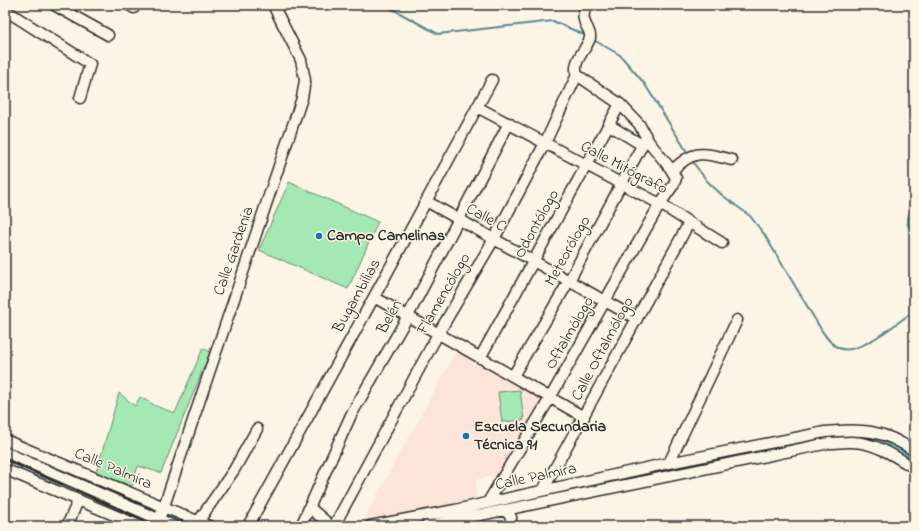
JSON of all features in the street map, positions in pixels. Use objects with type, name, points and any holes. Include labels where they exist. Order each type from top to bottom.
[{"type":"street","points":[[54,5],[108,35]]},
{"type":"street","points":[[129,5],[134,8],[136,5]]},
{"type":"street","name":"Calle Gardenia","points":[[160,516],[302,98],[305,80],[301,60],[273,5]]},
{"type":"street","name":"Flamencólogo","points":[[334,526],[438,334],[494,239],[545,143],[577,75],[575,69],[577,62],[590,38],[590,32],[585,25],[583,18],[587,5]]},
{"type":"street","points":[[5,10],[90,64],[80,98]]},
{"type":"street","points":[[577,75],[620,104],[638,124],[644,141],[674,174]]},
{"type":"street","name":"Bugambilias","points":[[248,526],[492,80]]},
{"type":"street","name":"Odontólogo","points":[[480,358],[620,104]]},
{"type":"street","name":"Calle Mitógrafo","points":[[477,107],[660,204],[722,243]]},
{"type":"street","name":"Belén","points":[[301,526],[351,415],[408,316],[509,123]]},
{"type":"street","points":[[609,125],[644,141]]},
{"type":"street","name":"Meteorólogo","points":[[513,376],[569,281],[644,141]]},
{"type":"street","name":"Oftalmólogo","points":[[488,502],[550,398],[660,204],[674,184],[674,174],[682,162],[700,153],[732,160]]},
{"type":"street","name":"Calle C","points":[[426,201],[637,319]]},
{"type":"street","name":"Calle Oftalmólogo","points":[[543,490],[689,223]]},
{"type":"street","points":[[374,297],[584,417]]},
{"type":"street","points":[[669,463],[737,320]]},
{"type":"street","points":[[198,522],[234,470],[256,429]]},
{"type":"street","name":"Calle Palmira","points":[[370,526],[456,515],[488,502],[669,463],[825,432],[852,430],[876,433],[888,436],[901,442],[914,451]]},
{"type":"street","name":"Calle Palmira","points":[[5,440],[18,452],[160,516],[198,522],[209,526]]},
{"type":"street","points":[[427,526],[456,515],[505,510],[829,443],[851,442],[871,445],[893,454],[914,468]]},
{"type":"street","points":[[5,452],[18,452],[160,516],[174,526]]},
{"type":"street","points":[[18,452],[6,474],[78,501],[135,525]]},
{"type":"street","points":[[67,526],[78,501]]},
{"type":"street","points":[[309,507],[331,526]]},
{"type":"street","points":[[505,510],[510,517],[511,526]]},
{"type":"shaded area","name":"Escuela Secundaria Técnica 91","points":[[458,348],[544,399],[500,474],[476,480],[476,500],[362,522]]},
{"type":"green space","name":"Campo Camelinas","points":[[289,182],[378,222],[348,289],[259,250]]},
{"type":"green space","points":[[203,348],[210,352],[161,473],[138,466],[132,486],[96,473],[119,393],[135,406],[140,397],[158,407],[175,413]]},
{"type":"green space","points":[[520,390],[524,420],[502,422],[498,392]]},
{"type":"water","points":[[914,208],[914,231],[907,225],[908,216]]},
{"type":"waterway","points":[[385,5],[438,34],[553,21],[587,36]]},
{"type":"waterway","points":[[592,39],[620,55],[644,83],[689,155]]},
{"type":"waterway","points":[[692,161],[707,181],[722,195],[750,216],[764,234],[822,331],[834,345],[839,348],[856,348],[878,337],[914,311]]},
{"type":"waterway","points":[[529,499],[818,439],[852,435],[894,445],[914,460]]},
{"type":"waterway","points":[[5,447],[191,526]]},
{"type":"waterway","points":[[398,526],[411,523]]},
{"type":"railway","points":[[5,460],[158,526]]},
{"type":"place","name":"Campo Camelinas","points":[[319,236]]},
{"type":"place","name":"Escuela Secundaria Técnica 91","points":[[466,436]]}]
